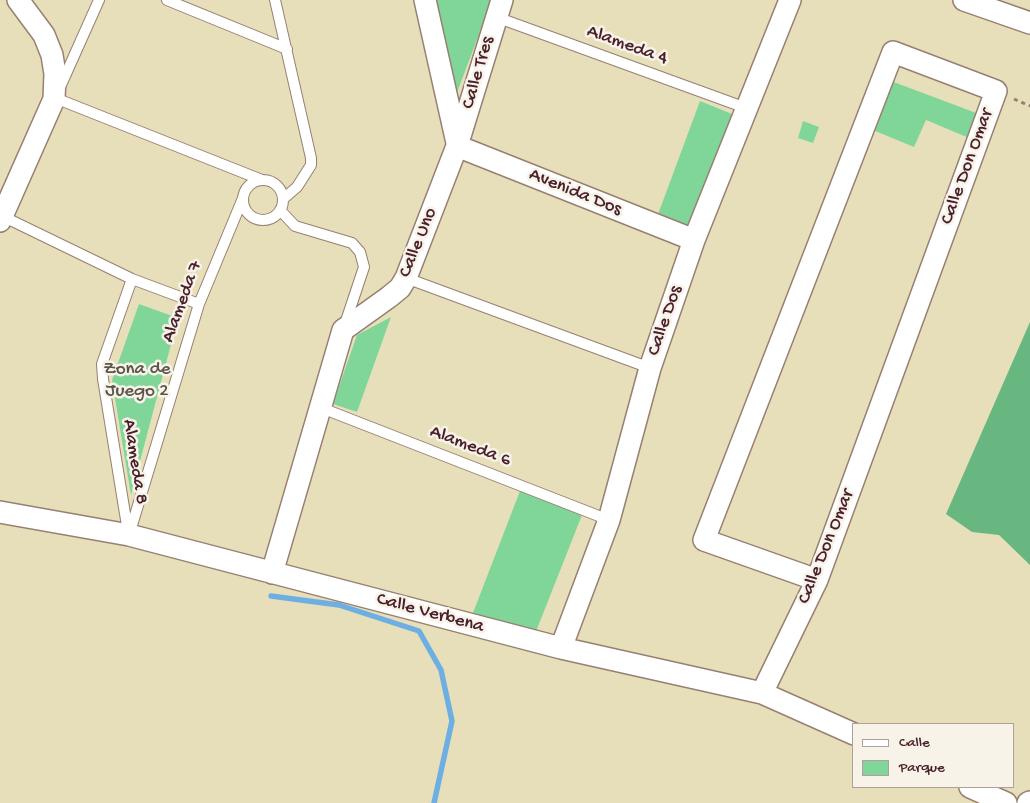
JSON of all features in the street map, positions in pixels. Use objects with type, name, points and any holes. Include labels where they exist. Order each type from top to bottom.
[{"type":"street","points":[[1,218],[54,99],[55,74],[52,55],[44,34],[18,0]]},
{"type":"street","points":[[425,0],[457,146]]},
{"type":"street","name":"Calle Dos","points":[[561,648],[610,520],[650,368],[694,240],[790,0]]},
{"type":"street","points":[[964,0],[1030,23]]},
{"type":"street","name":"Calle Tres","points":[[457,146],[499,8]]},
{"type":"street","name":"Calle Don Omar","points":[[762,693],[817,580],[996,91],[893,52],[704,540],[817,580]]},
{"type":"street","name":"Avenida Dos","points":[[457,146],[694,240]]},
{"type":"street","name":"Calle Uno","points":[[343,330],[400,288],[406,278],[457,146]]},
{"type":"street","points":[[272,573],[343,330]]},
{"type":"street","name":"Calle Verbena","points":[[0,512],[129,536],[561,648],[762,693],[852,733]]},
{"type":"street","points":[[972,788],[1006,803]]},
{"type":"lane","points":[[98,0],[54,99],[274,183],[279,187],[283,198],[280,210],[270,218],[257,219],[246,211],[243,198],[247,188],[262,180]]},
{"type":"lane","points":[[167,0],[287,49]]},
{"type":"lane","points":[[275,0],[311,158],[311,165],[297,187],[283,198]]},
{"type":"lane","name":"Alameda 4","points":[[499,8],[746,108]]},
{"type":"lane","name":"Alameda 7","points":[[129,536],[198,304],[243,198]]},
{"type":"lane","points":[[280,210],[294,226],[352,243],[360,252],[364,267],[343,330]]},
{"type":"lane","points":[[1,218],[132,279],[198,304]]},
{"type":"lane","points":[[406,278],[650,368]]},
{"type":"lane","name":"Alameda 8","points":[[129,536],[102,364],[132,279]]},
{"type":"lane","name":"Alameda 6","points":[[319,407],[610,520]]},
{"type":"green space","points":[[426,0],[492,0],[450,111]]},
{"type":"green space","points":[[891,81],[979,114],[969,138],[926,120],[914,147],[868,128]]},
{"type":"green space","points":[[700,101],[737,116],[695,232],[657,217]]},
{"type":"green space","points":[[803,121],[819,127],[813,143],[798,138]]},
{"type":"green space","name":"Zona de Juego 2","points":[[139,304],[178,318],[131,495],[112,380]]},
{"type":"green space","points":[[391,317],[357,412],[333,404],[357,335]]},
{"type":"green space","points":[[1030,322],[1030,565],[999,535],[972,532],[946,514]]},
{"type":"green space","points":[[520,491],[582,515],[533,639],[471,618]]},
{"type":"waterway","points":[[271,596],[339,605],[419,631],[441,670],[452,721],[434,803]]}]
